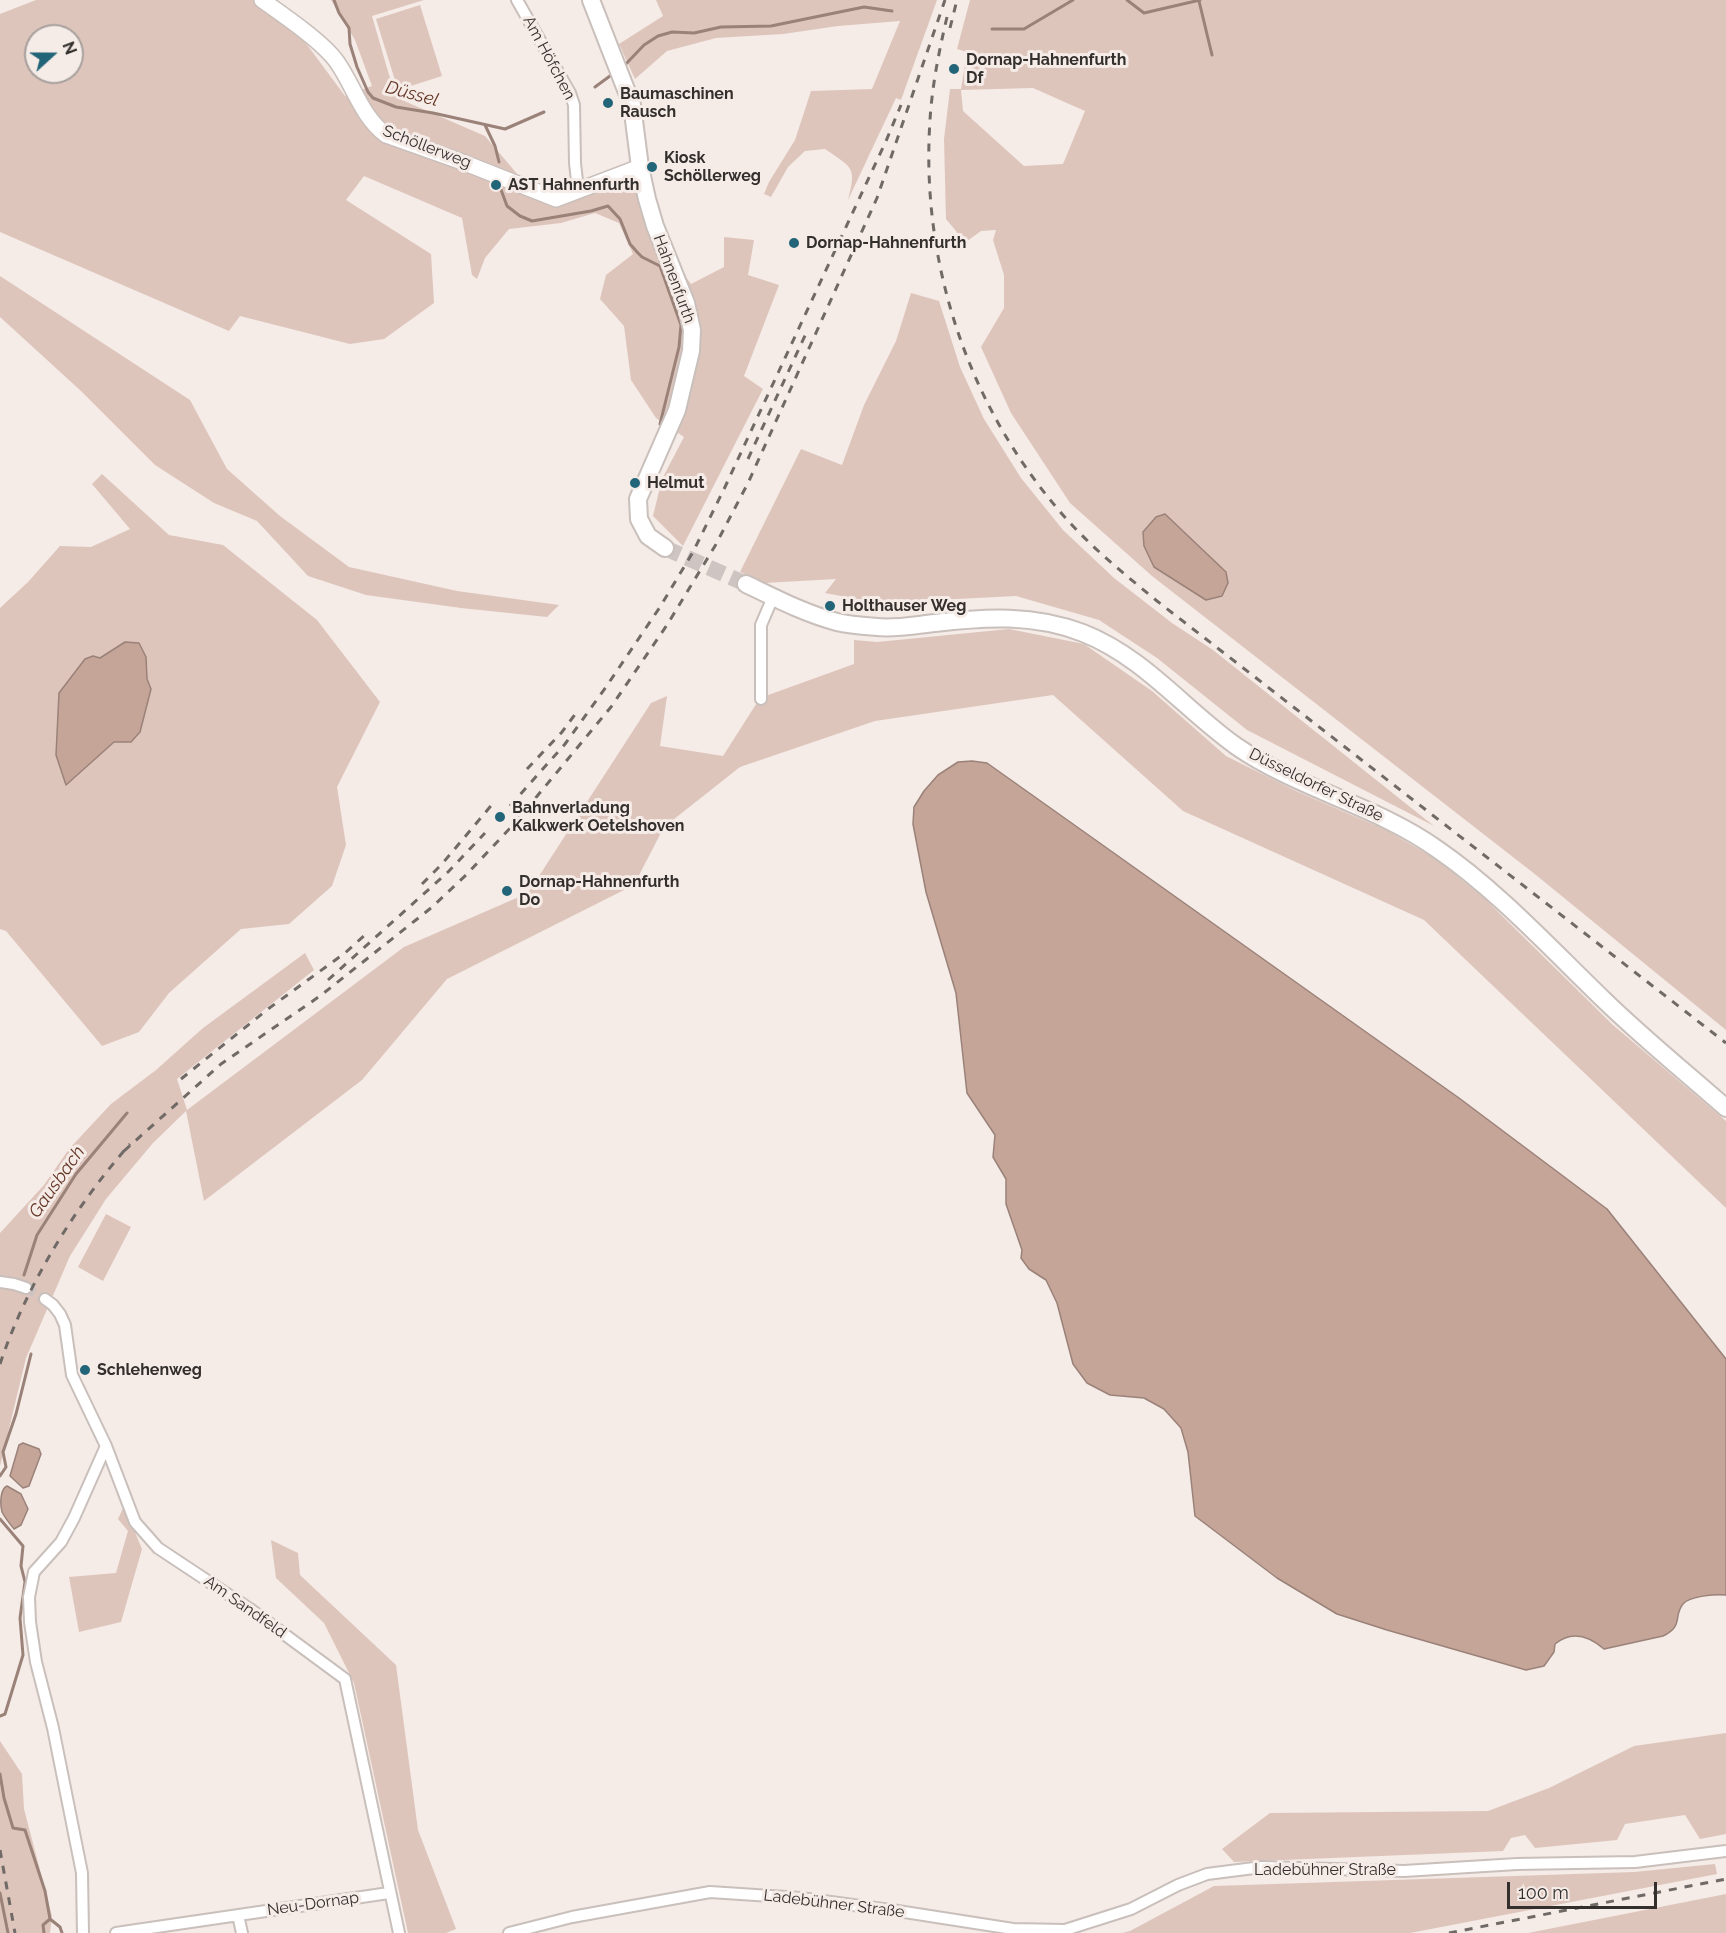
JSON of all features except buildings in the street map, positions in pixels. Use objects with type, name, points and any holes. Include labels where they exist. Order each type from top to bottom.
[{"type":"main road","name":"Hahnenfurth","points":[[591,0],[633,105],[640,167],[655,226],[686,303],[692,330],[691,351],[677,411],[638,499],[639,519],[648,536],[665,548]]},
{"type":"main road","name":"Düsseldorfer Straße","points":[[746,584],[838,622],[878,627],[902,627],[1008,617],[1031,619],[1083,633],[1116,649],[1138,663],[1203,720],[1255,758],[1381,816],[1436,848],[1462,867],[1488,888],[1617,1013],[1726,1108]]},
{"type":"street","name":"Schöllerweg","points":[[262,0],[325,49],[351,84],[364,112],[386,135],[556,199],[640,167]]},
{"type":"street","name":"Am Höfchen","points":[[517,0],[570,93],[574,105],[578,190]]},
{"type":"street","points":[[761,699],[761,625],[773,597]]},
{"type":"street","points":[[0,1282],[26,1288]]},
{"type":"street","name":"Am Sandfeld","points":[[45,1299],[53,1305],[65,1325],[72,1375],[106,1446],[135,1522],[158,1548],[250,1609],[345,1679],[399,1933]]},
{"type":"street","points":[[83,1933],[82,1873],[53,1728],[36,1662],[29,1597],[34,1572],[61,1542],[106,1446]]},
{"type":"street","name":"Ladebühner Straße","points":[[509,1933],[572,1917],[710,1892],[801,1898],[1014,1929],[1065,1930],[1131,1909],[1178,1885],[1207,1874],[1262,1867],[1404,1871],[1517,1864],[1635,1862],[1726,1851]]},
{"type":"street","name":"Neu-Dornap","points":[[116,1933],[389,1893]]},
{"type":"street","points":[[238,1915],[242,1933]]},
{"type":"shaded area","points":[[36,0],[258,0],[295,31],[345,96],[372,86],[355,40],[331,0],[424,0],[372,16],[389,75],[402,100],[485,136],[524,182],[565,197],[637,172],[656,237],[691,284],[724,267],[724,237],[754,240],[748,275],[779,285],[744,376],[763,389],[683,546],[653,516],[662,479],[684,437],[656,418],[631,380],[624,326],[600,299],[606,275],[633,254],[619,223],[595,213],[561,223],[509,229],[485,258],[477,279],[472,275],[462,218],[364,176],[346,200],[431,254],[434,303],[384,339],[350,344],[240,316],[229,331],[0,232],[0,14]]},
{"type":"shaded area","points":[[656,0],[937,0],[901,100],[896,98],[848,200],[852,180],[850,169],[825,149],[805,151],[788,167],[771,197],[764,194],[795,140],[811,91],[872,89],[900,21],[838,26],[783,34],[716,38],[667,51],[635,79],[619,44],[663,16]]},
{"type":"shaded area","points":[[970,0],[1726,0],[1726,1030],[1536,875],[1152,576],[1070,503],[1011,413],[981,347],[1004,308],[1004,275],[993,240],[996,230],[981,231],[963,244],[946,219],[944,139],[950,89],[961,89],[967,52],[957,49]],"holes":[[[1033,88],[1085,111],[1063,164],[1024,166],[963,111],[961,90]]]},
{"type":"shaded area","points":[[420,5],[442,76],[398,90],[376,19]]},
{"type":"shaded area","points":[[0,276],[190,400],[227,469],[280,516],[349,567],[457,591],[559,605],[547,617],[461,608],[366,595],[308,576],[257,521],[214,503],[155,465],[81,391],[0,317]]},
{"type":"shaded area","points":[[911,293],[939,301],[960,367],[984,419],[1021,478],[1063,530],[1114,578],[1172,623],[1213,650],[1434,826],[1247,730],[1157,658],[1099,620],[1016,596],[878,603],[825,593],[836,579],[764,583],[740,572],[801,449],[842,465],[864,405],[896,341]]},
{"type":"shaded area","points":[[102,474],[169,535],[223,545],[317,620],[380,702],[337,787],[346,845],[332,886],[289,924],[241,929],[169,993],[139,1032],[102,1046],[6,931],[0,929],[0,608],[28,582],[60,546],[91,547],[130,529],[92,484]]},
{"type":"shaded area","points":[[1165,514],[1226,572],[1228,583],[1222,596],[1206,600],[1154,567],[1144,546],[1143,532],[1156,517]]},
{"type":"shaded area","points":[[1009,629],[1084,644],[1152,691],[1226,756],[1296,791],[1386,830],[1436,859],[1485,899],[1613,1025],[1726,1121],[1726,1208],[1424,920],[1183,811],[1053,695],[875,721],[740,767],[664,827],[634,885],[447,979],[362,1080],[204,1201],[186,1111],[153,1143],[106,1199],[70,1256],[26,1358],[0,1466],[0,1233],[44,1185],[69,1149],[111,1104],[156,1070],[203,1028],[305,953],[314,970],[177,1079],[187,1110],[404,947],[528,893],[651,703],[667,696],[660,746],[723,756],[760,698],[854,664],[854,640],[877,642]]},
{"type":"shaded area","points":[[125,642],[139,643],[146,657],[147,679],[151,689],[140,732],[131,742],[114,742],[66,785],[56,755],[59,693],[85,659],[93,656],[100,658]]},
{"type":"shaded area","points":[[958,762],[987,763],[1459,1098],[1607,1209],[1726,1359],[1726,1595],[1703,1596],[1686,1601],[1680,1608],[1676,1625],[1663,1636],[1604,1649],[1580,1636],[1568,1637],[1555,1644],[1554,1652],[1544,1666],[1526,1670],[1337,1614],[1277,1578],[1195,1516],[1188,1452],[1181,1428],[1164,1409],[1144,1398],[1110,1395],[1087,1383],[1073,1364],[1057,1303],[1046,1280],[1029,1269],[1021,1258],[1022,1250],[1006,1204],[1006,1179],[993,1157],[995,1135],[967,1093],[956,993],[926,892],[913,824],[914,807],[938,775]]},
{"type":"shaded area","points":[[106,1214],[131,1227],[103,1281],[78,1267]]},
{"type":"shaded area","points":[[23,1443],[39,1449],[41,1454],[29,1486],[23,1488],[10,1476],[19,1445]]},
{"type":"shaded area","points":[[7,1486],[21,1494],[28,1509],[21,1525],[14,1529],[1,1509],[2,1493]]},
{"type":"shaded area","points":[[124,1506],[142,1549],[121,1622],[79,1632],[69,1577],[116,1573],[128,1531],[118,1519]]},
{"type":"shaded area","points":[[271,1540],[298,1553],[300,1575],[396,1665],[418,1830],[456,1929],[446,1933],[408,1933],[354,1683],[324,1623],[276,1578]]},
{"type":"shaded area","points":[[1726,1733],[1726,1834],[1700,1839],[1685,1815],[1625,1824],[1617,1840],[1535,1848],[1525,1835],[1511,1838],[1503,1851],[1234,1862],[1222,1849],[1270,1813],[1488,1811],[1549,1788],[1634,1746]]},
{"type":"shaded area","points":[[0,1741],[22,1774],[24,1809],[52,1916],[50,1933],[0,1933]]},
{"type":"shaded area","points":[[1715,1864],[1717,1874],[1410,1933],[1122,1933],[1130,1931],[1214,1886],[1634,1872]]},
{"type":"shaded area","points":[[1726,1894],[1726,1933],[1528,1933]]},
{"type":"waterway","name":"Düssel","points":[[334,0],[349,28],[350,44],[357,67],[373,98],[396,107],[505,129],[544,112]]},
{"type":"waterway","name":"Düssel","points":[[992,29],[1024,29],[1073,0]]},
{"type":"waterway","name":"Düssel","points":[[1127,0],[1144,13],[1200,0]]},
{"type":"waterway","points":[[1199,1],[1212,55]]},
{"type":"waterway","name":"Düssel","points":[[624,66],[644,45],[658,36],[672,32],[694,33],[721,27],[771,26],[864,7],[892,11]]},
{"type":"waterway","name":"Düssel","points":[[595,87],[614,73]]},
{"type":"waterway","name":"Gausbach","points":[[485,125],[495,146],[499,162]]},
{"type":"waterway","name":"Gausbach","points":[[500,187],[507,206],[520,216],[532,221],[608,206],[620,219],[630,244],[642,257],[660,266],[681,325],[679,347],[660,424]]},
{"type":"waterway","name":"Gausbach","points":[[24,1275],[37,1235],[76,1174],[127,1113]]},
{"type":"waterway","name":"Gausbach","points":[[0,1476],[6,1467],[3,1452],[16,1414],[31,1354]]},
{"type":"waterway","name":"Gausbach","points":[[0,1519],[23,1546],[21,1566],[25,1582],[20,1618],[23,1655],[5,1714],[0,1716]]},
{"type":"waterway","name":"Gausbach","points":[[0,1774],[13,1828],[25,1830],[45,1891],[50,1919],[43,1925],[44,1933]]},
{"type":"waterway","points":[[0,1893],[8,1933]]},
{"type":"waterway","points":[[50,1919],[60,1927],[62,1933]]},
{"type":"tunnel","points":[[665,548],[746,584]]},
{"type":"tunnel","points":[[26,1288],[45,1299]]},
{"type":"railway","points":[[124,1151],[221,1064],[320,996],[431,908],[514,824],[611,707],[667,625],[715,546],[748,483],[877,198],[945,0]]},
{"type":"railway","points":[[950,28],[957,0]]},
{"type":"railway","points":[[947,17],[932,94],[929,175],[934,231],[944,285],[960,338],[980,388],[1006,437],[1037,483],[1082,535],[1157,601],[1726,1043]]},
{"type":"railway","points":[[510,806],[565,744],[660,607],[693,552],[901,105]]},
{"type":"railway","points":[[748,459],[808,329]]},
{"type":"railway","points":[[527,769],[562,732],[579,709]]},
{"type":"railway","points":[[422,884],[442,864],[495,801]]},
{"type":"railway","points":[[328,980],[448,872],[485,833]]},
{"type":"railway","points":[[181,1079],[268,1009],[345,953],[366,934]]},
{"type":"railway","points":[[0,1364],[24,1305],[54,1248],[90,1194],[130,1144]]},
{"type":"railway","points":[[0,1850],[15,1933]]},
{"type":"railway","points":[[1449,1933],[1726,1879]]},
{"type":"place","name":"Dornap-Hahnenfurth Df","points":[[954,69]]},
{"type":"place","name":"Baumaschinen Rausch","points":[[608,103]]},
{"type":"place","name":"Kiosk Schöllerweg","points":[[652,167]]},
{"type":"place","name":"AST Hahnenfurth","points":[[496,185]]},
{"type":"place","name":"Dornap-Hahnenfurth","points":[[794,243]]},
{"type":"place","name":"Helmut","points":[[635,483]]},
{"type":"place","name":"Holthauser Weg","points":[[830,606]]},
{"type":"place","name":"Bahnverladung Kalkwerk Oetelshoven","points":[[500,817]]},
{"type":"place","name":"Dornap-Hahnenfurth Do","points":[[507,891]]},
{"type":"place","name":"Schlehenweg","points":[[85,1370]]}]
